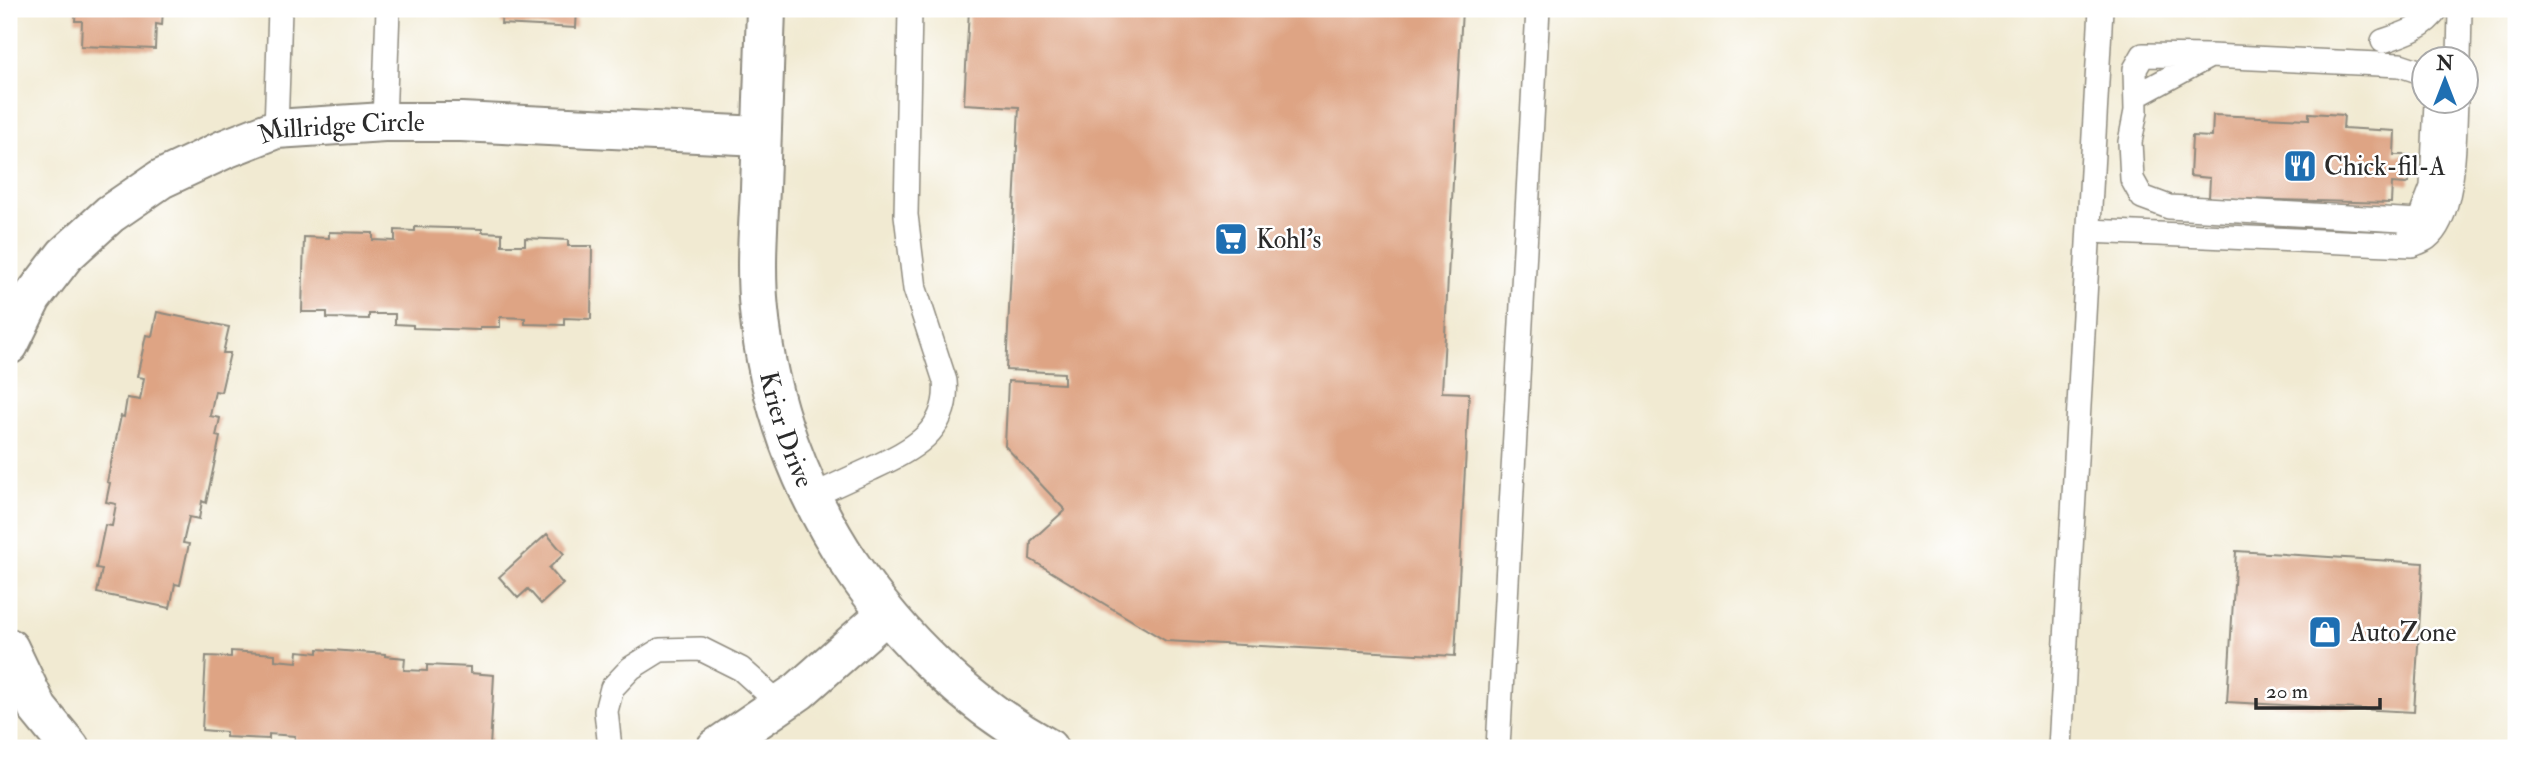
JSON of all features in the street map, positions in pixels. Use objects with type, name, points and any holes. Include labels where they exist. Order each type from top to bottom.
[{"type":"street","name":"Krier Drive","points":[[766,9],[758,242],[761,320],[781,416],[811,497],[852,569],[886,614],[941,671],[1007,722],[1048,748]]},
{"type":"street","name":"Millridge Circle","points":[[9,345],[32,299],[65,255],[110,214],[161,179],[276,129],[384,122],[461,122],[761,136]]},
{"type":"street","points":[[717,748],[799,691],[886,614]]},
{"type":"street","points":[[11,659],[38,709],[70,748]]},
{"type":"lane","points":[[276,129],[280,9]]},
{"type":"lane","points":[[384,122],[388,9]]},
{"type":"lane","points":[[811,497],[914,447],[936,425],[946,397],[944,381],[915,289],[908,244],[906,215],[910,9]]},
{"type":"lane","points":[[1498,748],[1538,9]]},
{"type":"lane","points":[[2060,748],[2101,9]]},
{"type":"lane","points":[[2410,57],[2383,41],[2410,33],[2431,18],[2437,9]]},
{"type":"lane","points":[[2459,46],[2460,9]]},
{"type":"lane","points":[[2410,68],[2210,56],[2143,55],[2135,69],[2136,111],[2130,142],[2132,179],[2142,197],[2169,207],[2419,221]]},
{"type":"lane","points":[[2136,96],[2210,56]]},
{"type":"lane","points":[[2403,245],[2419,221],[2432,187],[2435,116]]},
{"type":"lane","points":[[2089,231],[2412,245],[2427,238],[2443,213],[2450,192],[2455,116]]},
{"type":"lane","points":[[610,748],[606,711],[612,688],[631,668],[660,650],[701,649],[741,669],[780,704]]},
{"type":"building","points":[[76,9],[163,9],[162,25],[156,24],[155,49],[81,46],[82,21],[75,21]]},
{"type":"building","points":[[502,9],[577,9],[576,28],[501,24]]},
{"type":"building","name":"Kohl's","points":[[969,9],[1462,9],[1442,392],[1469,393],[1455,656],[1166,641],[1030,559],[1031,541],[1065,510],[1005,446],[1008,381],[1064,384],[1064,373],[1006,370],[1019,107],[964,104]]},
{"type":"building","name":"Chick-fil-A","points":[[2309,113],[2344,115],[2343,128],[2395,131],[2394,155],[2410,155],[2409,182],[2392,183],[2391,203],[2209,198],[2210,178],[2190,176],[2192,136],[2212,137],[2213,115],[2309,119]]},
{"type":"building","points":[[415,227],[482,229],[482,232],[502,233],[502,245],[525,245],[525,238],[568,240],[568,246],[592,246],[591,319],[564,318],[564,325],[525,324],[525,318],[500,317],[500,327],[480,327],[480,330],[413,328],[413,325],[395,324],[395,314],[369,314],[369,319],[327,318],[327,312],[302,312],[304,237],[329,238],[329,232],[373,233],[373,240],[395,241],[395,230],[415,231]]},
{"type":"building","points":[[157,312],[229,327],[223,353],[230,353],[221,392],[215,391],[210,416],[220,418],[216,436],[220,437],[206,503],[202,501],[199,519],[189,517],[183,543],[189,544],[180,585],[175,584],[170,608],[97,593],[102,569],[96,568],[105,525],[112,526],[116,504],[106,502],[110,483],[107,482],[121,416],[124,417],[127,398],[140,400],[144,378],[137,377],[146,335],[152,336]]},
{"type":"building","points":[[547,534],[564,554],[549,568],[563,584],[541,604],[528,589],[518,598],[499,577]]},
{"type":"building","name":"AutoZone","points":[[2236,551],[2423,563],[2414,712],[2227,702]]},
{"type":"building","points":[[318,649],[405,658],[404,670],[427,671],[427,665],[470,667],[470,673],[494,675],[490,747],[464,745],[464,748],[424,748],[424,743],[399,742],[399,748],[312,748],[294,745],[295,736],[269,734],[269,739],[226,737],[226,732],[202,730],[206,656],[231,657],[231,651],[275,654],[275,660],[297,662],[298,651],[318,653]]},
{"type":"place","name":"Chick-fil-A","points":[[2300,166]]},
{"type":"place","name":"Kohl's","points":[[1231,239]]},
{"type":"place","name":"AutoZone","points":[[2325,632]]}]
